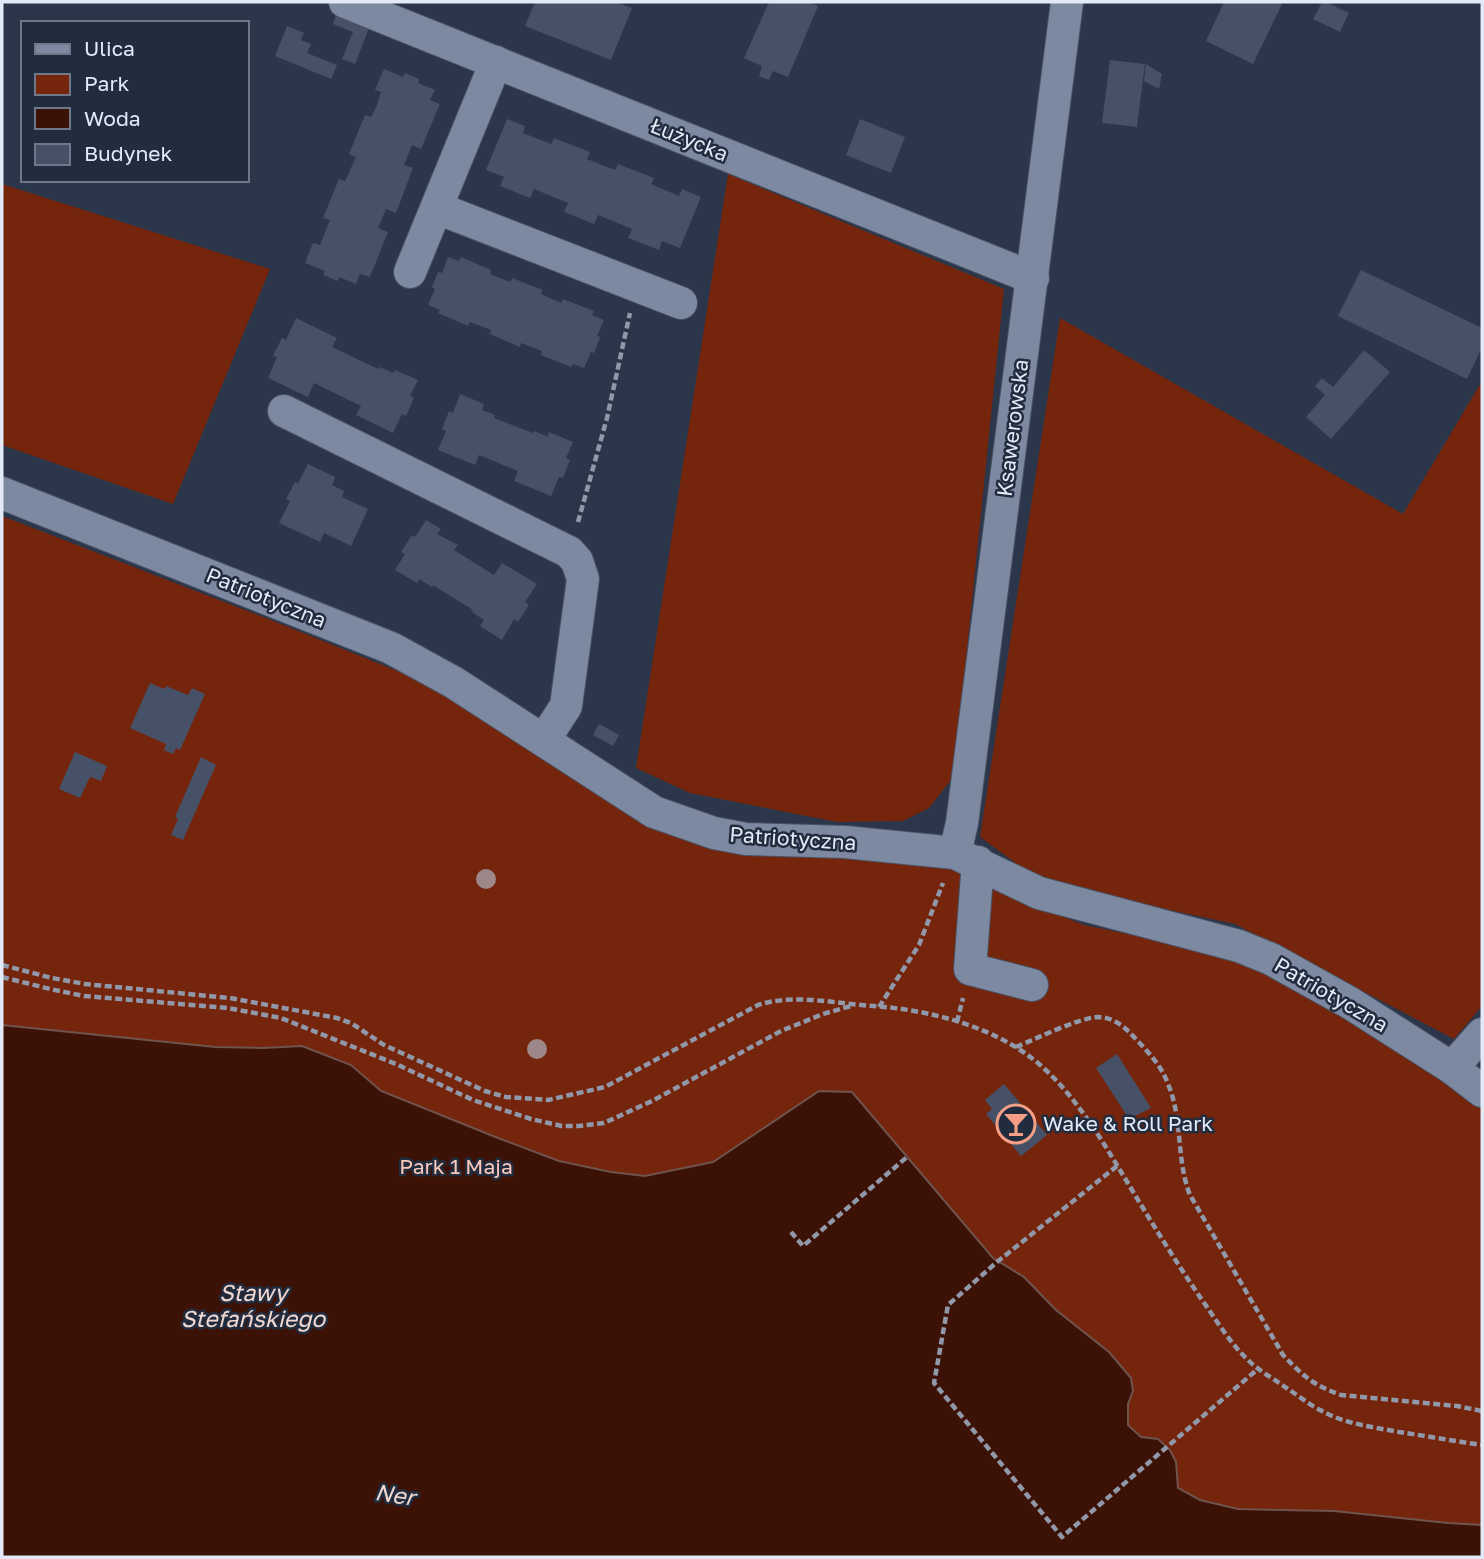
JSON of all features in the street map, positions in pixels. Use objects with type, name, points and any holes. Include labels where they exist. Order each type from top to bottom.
[{"type":"street","name":"Łużycka","points":[[345,2],[1033,278]]},
{"type":"street","name":"Ksawerowska","points":[[1032,985],[970,970],[962,823],[1067,2]]},
{"type":"street","points":[[410,272],[496,62]]},
{"type":"street","points":[[437,208],[681,303]]},
{"type":"street","points":[[284,411],[569,552],[577,561],[583,579],[566,706],[544,740]]},
{"type":"street","name":"Patriotyczna","points":[[2,494],[391,648],[453,682],[654,812],[714,833],[746,839],[845,842],[966,858],[1038,893],[1238,946],[1271,959],[1350,1003],[1452,1068],[1482,1091]]},
{"type":"street","points":[[1452,1068],[1482,1034]]},
{"type":"path","points":[[575,531],[607,418],[636,285]]},
{"type":"path","points":[[879,1007],[919,945],[966,858]]},
{"type":"path","points":[[2,965],[85,984],[230,998],[329,1015],[351,1023],[384,1045],[485,1091],[506,1097],[548,1100],[605,1087],[769,1002],[825,1000],[934,1015],[1016,1047],[1034,1060],[1072,1098],[1177,1263],[1236,1348],[1249,1362],[1322,1411],[1346,1421],[1482,1445]]},
{"type":"path","points":[[2,977],[84,996],[229,1008],[281,1018],[396,1064],[473,1100],[562,1126],[604,1123],[652,1101],[781,1031],[856,1005]]},
{"type":"path","points":[[1016,1047],[1089,1018],[1100,1017],[1120,1024],[1153,1057],[1168,1083],[1190,1195],[1283,1355],[1313,1383],[1341,1395],[1482,1410]]},
{"type":"path","points":[[790,1231],[803,1246],[907,1157]]},
{"type":"path","points":[[1117,1166],[947,1306],[934,1383],[1062,1537],[1259,1368]]},
{"type":"green space","points":[[728,174],[1004,289],[954,776],[929,808],[903,821],[837,822],[690,793],[636,768]]},
{"type":"green space","points":[[2,184],[270,269],[173,504],[2,445]]},
{"type":"green space","points":[[1060,318],[1403,514],[1482,381],[1482,1006],[1454,1039],[1235,924],[1043,883],[980,837]]},
{"type":"green space","name":"Park 1 Maja","points":[[2,516],[427,683],[636,820],[663,832],[763,846],[854,852],[970,873],[1026,902],[1084,925],[1250,959],[1482,1099],[1482,1557],[2,1557]]},
{"type":"water","name":"Stawy Stefańskiego","points":[[2,1025],[215,1047],[302,1046],[351,1065],[381,1091],[498,1138],[559,1161],[645,1176],[713,1162],[819,1091],[852,1092],[993,1258],[1024,1277],[1056,1310],[1109,1352],[1131,1378],[1133,1391],[1128,1404],[1128,1425],[1141,1437],[1158,1439],[1170,1450],[1176,1462],[1178,1488],[1200,1500],[1238,1509],[1334,1511],[1482,1525],[1482,1557],[2,1557]]},
{"type":"building","points":[[535,2],[616,2],[632,8],[611,60],[525,26]]},
{"type":"building","points":[[769,2],[808,2],[818,6],[788,77],[773,71],[769,80],[759,76],[762,66],[744,58]]},
{"type":"building","points":[[1224,2],[1283,2],[1253,64],[1206,41]]},
{"type":"building","points":[[1322,2],[1349,13],[1340,32],[1313,19]]},
{"type":"building","points":[[336,15],[369,28],[355,64],[342,59],[353,32],[333,24]]},
{"type":"building","points":[[287,26],[304,33],[301,40],[311,44],[307,53],[337,65],[331,79],[275,56]]},
{"type":"building","points":[[1110,60],[1145,64],[1137,127],[1102,123]]},
{"type":"building","points":[[1146,64],[1162,74],[1159,89],[1144,81]]},
{"type":"building","points":[[384,69],[403,77],[405,73],[419,79],[418,83],[435,90],[430,100],[440,104],[421,149],[412,145],[404,165],[413,168],[396,213],[386,209],[378,228],[388,232],[370,277],[360,274],[356,284],[339,277],[338,281],[323,275],[325,271],[305,263],[313,243],[320,245],[330,220],[323,218],[339,179],[345,181],[356,157],[349,154],[365,115],[371,117],[377,105],[381,92],[375,90]]},
{"type":"building","points":[[507,119],[525,126],[523,133],[551,144],[554,138],[590,152],[587,159],[615,170],[618,164],[654,178],[651,184],[679,196],[682,189],[701,197],[680,248],[662,241],[659,250],[628,238],[632,229],[598,215],[594,224],[564,212],[568,203],[534,189],[530,198],[500,186],[504,177],[486,170]]},
{"type":"building","points":[[860,119],[905,137],[891,173],[846,155]]},
{"type":"building","points":[[448,257],[459,261],[461,257],[491,270],[490,274],[510,282],[512,278],[543,290],[541,294],[561,303],[563,299],[594,311],[592,315],[604,320],[594,353],[591,352],[584,368],[573,364],[571,367],[541,355],[542,351],[521,343],[520,347],[490,334],[491,330],[470,322],[468,326],[438,313],[440,310],[428,305],[438,272],[442,273]]},
{"type":"building","points":[[1361,270],[1482,328],[1482,347],[1467,379],[1338,316]]},
{"type":"building","points":[[296,318],[337,338],[332,347],[378,369],[380,367],[393,373],[395,370],[418,380],[410,396],[414,398],[406,416],[402,414],[393,433],[356,415],[361,406],[314,383],[308,397],[268,378],[277,357],[273,356],[282,338],[286,340]]},
{"type":"building","points":[[1364,350],[1390,372],[1331,439],[1306,417],[1325,395],[1315,386],[1322,378],[1333,387]]},
{"type":"building","points":[[460,394],[484,404],[482,410],[495,415],[494,418],[533,433],[534,431],[548,437],[549,432],[573,442],[566,458],[570,460],[563,478],[559,477],[551,496],[514,481],[518,471],[479,455],[475,465],[438,450],[446,431],[442,429],[449,411],[453,413]]},
{"type":"building","points":[[308,464],[335,477],[332,485],[344,491],[342,497],[368,509],[351,546],[324,533],[320,542],[279,523],[290,501],[286,499],[295,482],[298,484]]},
{"type":"building","points":[[426,520],[441,529],[437,534],[458,545],[454,550],[494,575],[502,563],[537,584],[525,602],[529,605],[518,622],[514,619],[502,640],[480,626],[484,620],[472,612],[473,610],[433,585],[432,587],[419,579],[417,583],[395,570],[405,554],[401,552]]},
{"type":"building","points":[[150,683],[188,695],[192,688],[205,694],[180,750],[176,748],[173,754],[164,750],[166,744],[130,728]]},
{"type":"building","points":[[599,724],[619,735],[613,746],[593,735]]},
{"type":"building","points":[[75,752],[107,766],[101,781],[90,777],[80,798],[59,789]]},
{"type":"building","points":[[201,757],[216,765],[183,840],[171,835],[178,819],[175,817]]},
{"type":"building","points":[[1117,1054],[1151,1108],[1129,1119],[1096,1068]]},
{"type":"building","name":"Wake & Roll Park","points":[[1004,1084],[1047,1135],[1021,1156],[986,1114],[992,1109],[985,1100]]},
{"type":"place","name":"Wake & Roll Park","points":[[1016,1124]]},
{"type":"water label","name":"Ner","points":[[395,1495]]}]
